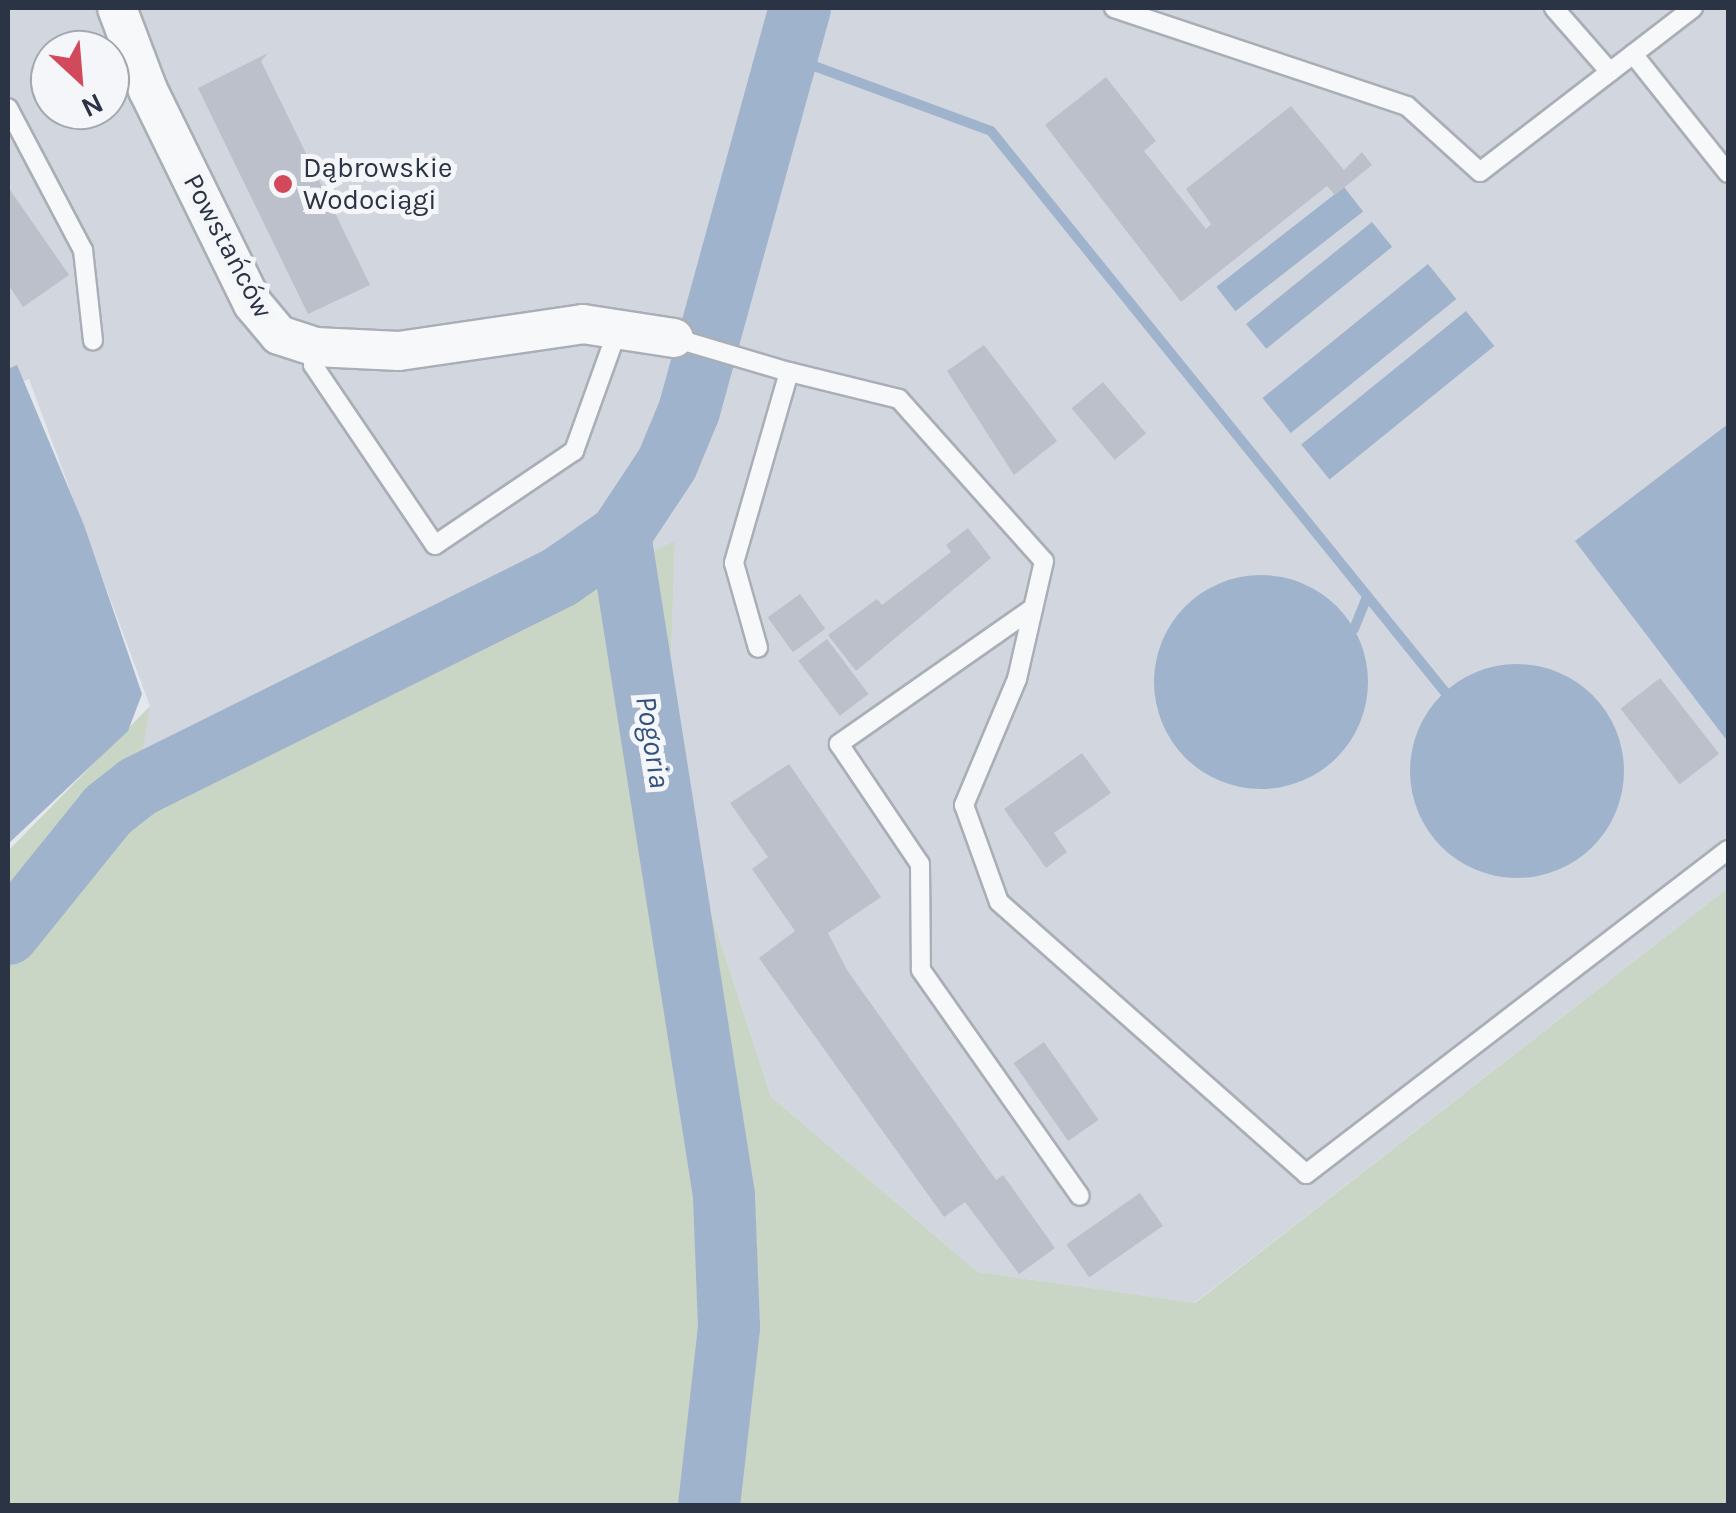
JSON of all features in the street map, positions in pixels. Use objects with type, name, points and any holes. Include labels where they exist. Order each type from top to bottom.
[{"type":"street","name":"Powstańców","points":[[117,8],[148,90],[253,304],[280,335],[315,347],[400,351],[582,324],[619,326],[674,338]]},
{"type":"lane","points":[[1115,8],[1407,106],[1480,172],[1694,8]]},
{"type":"lane","points":[[1554,8],[1610,72]]},
{"type":"lane","points":[[1633,54],[1728,172]]},
{"type":"lane","points":[[8,108],[83,250],[93,340]]},
{"type":"lane","points":[[315,347],[313,366],[435,546],[574,451],[619,326]]},
{"type":"lane","points":[[674,338],[898,399],[1044,562],[1017,679],[964,805],[999,902],[1306,1174],[1728,850]]},
{"type":"lane","points":[[758,648],[734,563],[789,372]]},
{"type":"lane","points":[[1033,608],[839,744],[920,864],[920,970],[1080,1196]]},
{"type":"shaded area","points":[[8,8],[1728,8],[1728,888],[1194,1303],[978,1272],[771,1097],[699,876],[669,715],[675,542],[328,705],[131,817],[150,706],[29,379],[8,388]]},
{"type":"green space","points":[[675,541],[669,715],[699,876],[771,1097],[978,1272],[1195,1303],[1728,888],[1728,1505],[8,1505],[8,954],[135,794],[131,816],[328,705]]},
{"type":"green space","points":[[150,706],[142,755],[8,913],[8,851]]},
{"type":"water","points":[[1344,187],[1363,211],[1235,311],[1216,287]]},
{"type":"water","points":[[1372,222],[1392,247],[1266,349],[1246,324]]},
{"type":"water","points":[[1428,264],[1456,299],[1291,433],[1262,398]]},
{"type":"water","points":[[1466,311],[1494,346],[1330,479],[1301,444]]},
{"type":"water","points":[[17,365],[84,525],[142,694],[128,731],[8,844],[8,369]]},
{"type":"water","points":[[1728,424],[1728,742],[1575,541]]},
{"type":"water","points":[[1261,575],[1302,583],[1337,606],[1360,641],[1368,682],[1360,723],[1337,758],[1302,781],[1261,789],[1220,781],[1185,758],[1162,723],[1154,682],[1162,641],[1185,606],[1220,583]]},
{"type":"water","points":[[1517,664],[1558,672],[1593,695],[1616,730],[1624,771],[1616,812],[1593,847],[1558,870],[1517,878],[1476,870],[1441,847],[1418,812],[1410,771],[1418,730],[1441,695],[1476,672]]},
{"type":"building","name":"Dąbrowskie Wodociągi","points":[[268,53],[261,61],[370,285],[308,314],[198,88]]},
{"type":"building","points":[[1106,77],[1156,141],[1144,151],[1206,229],[1211,224],[1186,189],[1291,106],[1344,170],[1362,152],[1372,165],[1335,195],[1327,186],[1181,302],[1045,125]]},
{"type":"building","points":[[8,187],[69,275],[23,307],[8,284]]},
{"type":"building","points":[[984,345],[1057,441],[1014,475],[947,371]]},
{"type":"building","points":[[1103,382],[1146,433],[1115,460],[1072,408]]},
{"type":"building","points":[[968,528],[991,558],[856,671],[828,635],[877,599],[882,605],[951,552],[946,545]]},
{"type":"building","points":[[800,594],[825,629],[793,652],[768,618]]},
{"type":"building","points":[[827,639],[869,694],[840,716],[798,661]]},
{"type":"building","points":[[1660,678],[1719,754],[1680,784],[1621,709]]},
{"type":"building","points":[[1082,753],[1111,793],[1054,833],[1067,852],[1046,868],[1004,809]]},
{"type":"building","points":[[789,764],[881,897],[828,933],[847,970],[996,1180],[1003,1175],[1055,1248],[1019,1274],[965,1202],[944,1217],[759,958],[795,931],[752,869],[768,857],[730,803]]},
{"type":"building","points":[[1044,1042],[1098,1120],[1068,1141],[1014,1063]]},
{"type":"building","points":[[1140,1193],[1163,1226],[1089,1277],[1066,1245]]},
{"type":"waterway","name":"Pogoria","points":[[709,1506],[729,1327],[724,1195],[620,535],[667,464],[689,411],[800,8]]},
{"type":"waterway","points":[[787,56],[991,131],[1445,692]]},
{"type":"waterway","points":[[8,934],[108,810],[137,787],[560,577],[620,535]]},
{"type":"waterway","points":[[1354,629],[1367,596]]},
{"type":"place","name":"Dąbrowskie Wodociągi","points":[[283,184]]}]
